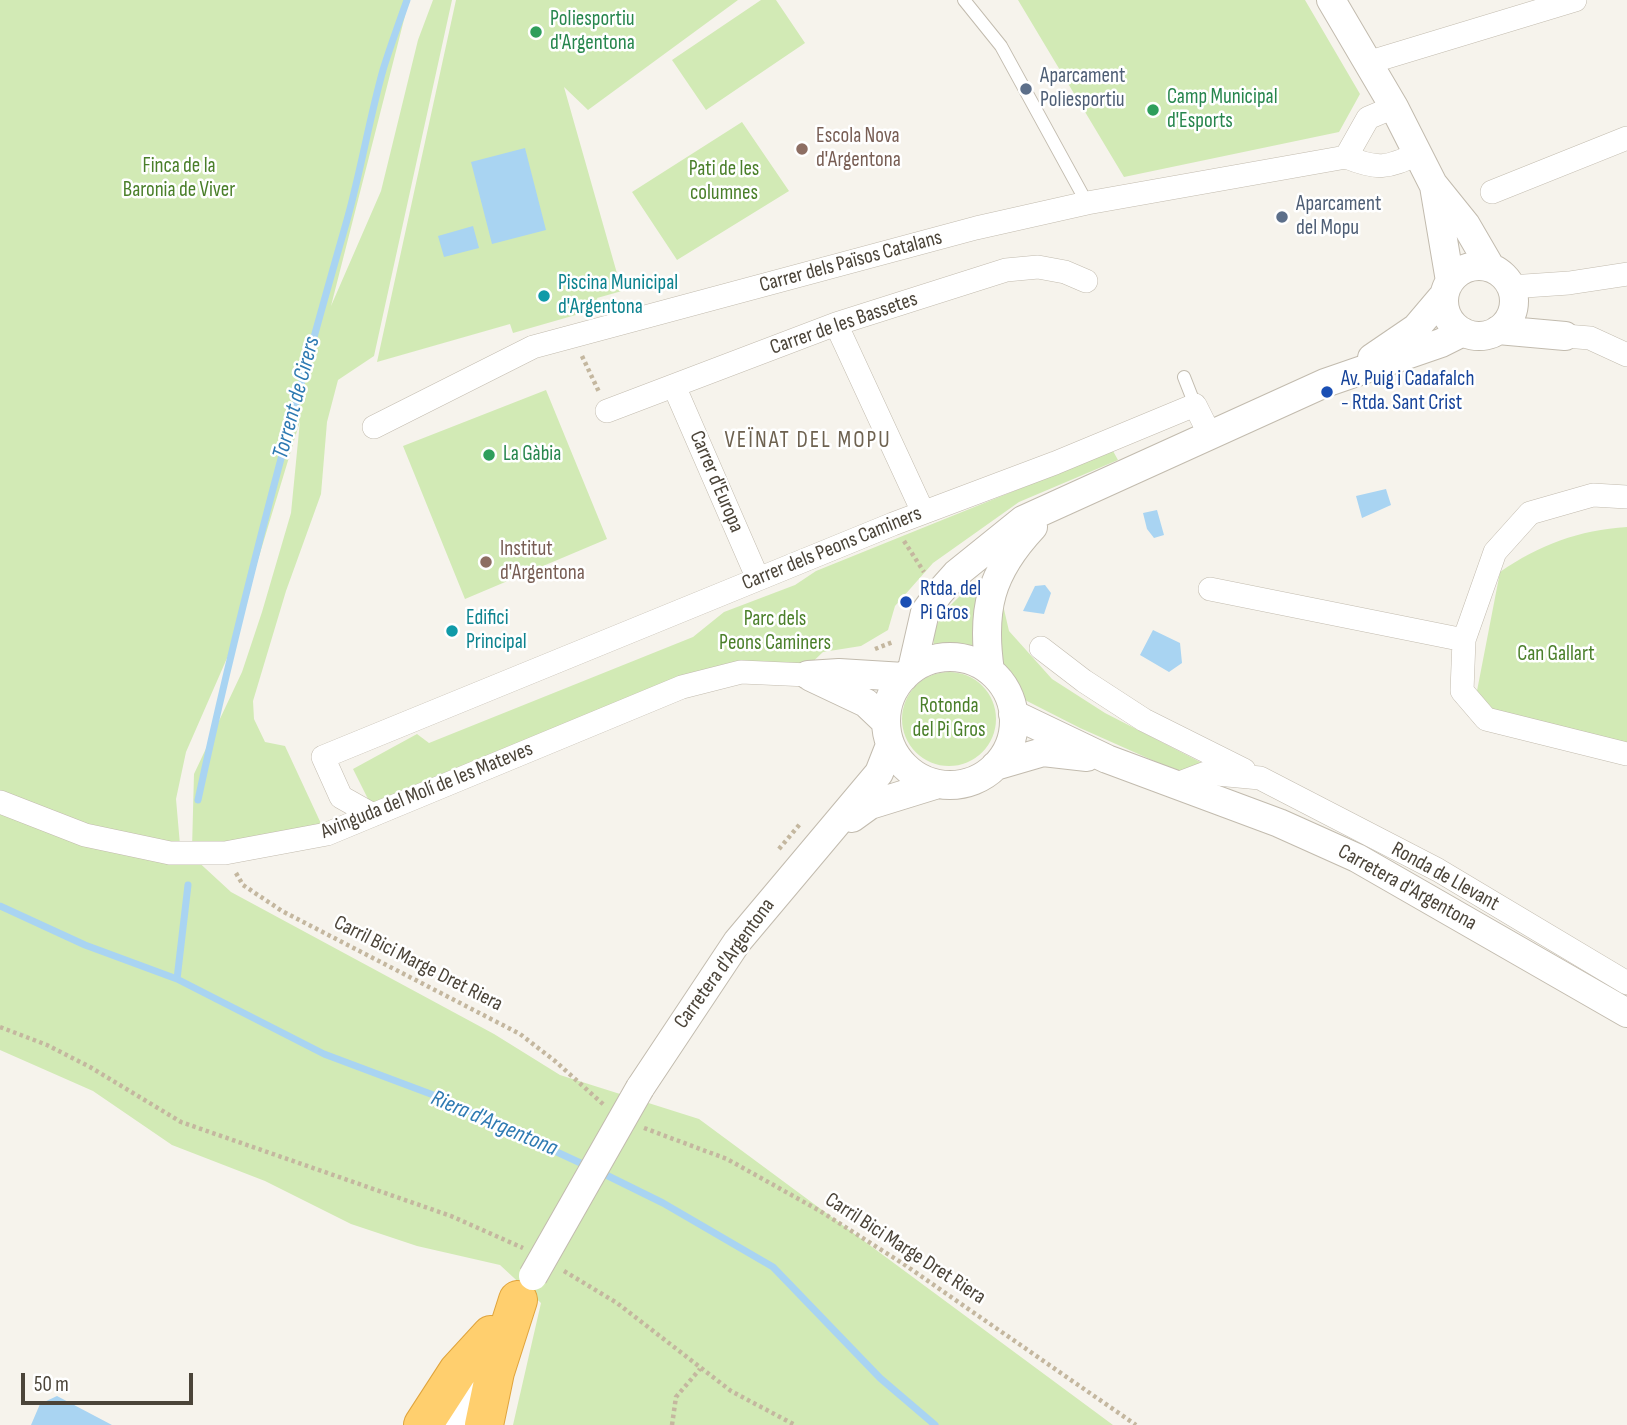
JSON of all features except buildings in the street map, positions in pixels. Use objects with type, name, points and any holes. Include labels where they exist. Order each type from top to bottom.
[{"type":"highway","points":[[484,1425],[495,1371],[527,1276]]},
{"type":"highway","points":[[423,1425],[458,1371],[491,1335]]},
{"type":"street","points":[[1331,0],[1394,107],[1433,184],[1466,225],[1505,285],[1510,316],[1498,330]]},
{"type":"street","points":[[1367,63],[1575,0]]},
{"type":"street","points":[[1346,157],[1368,118],[1394,107]]},
{"type":"street","points":[[1492,192],[1627,138]]},
{"type":"street","name":"Carrer dels Països Catalans","points":[[374,427],[533,347],[976,228],[1087,203],[1346,157],[1371,167],[1391,166],[1417,154]]},
{"type":"street","points":[[1433,184],[1447,288],[1447,317],[1462,332],[1477,336],[1498,330],[1590,338],[1627,355]]},
{"type":"street","name":"Carrer de les Bassetes","points":[[607,411],[836,324],[1006,270],[1038,267],[1065,272],[1086,281]]},
{"type":"street","points":[[1352,371],[1416,328],[1447,288],[1468,268],[1505,285],[1565,336]]},
{"type":"street","points":[[1505,285],[1569,284],[1627,274]]},
{"type":"street","points":[[836,324],[923,512]]},
{"type":"street","points":[[817,847],[879,772],[888,733],[890,698],[908,673],[925,612],[956,574],[1023,520],[1209,433],[1352,371],[1408,355],[1462,332]]},
{"type":"street","name":"Carrer d'Europa","points":[[674,386],[758,579]]},
{"type":"street","points":[[1195,405],[1209,433]]},
{"type":"street","name":"Carrer dels Peons Caminers","points":[[373,815],[341,797],[323,757],[893,524],[1055,463],[1195,405]]},
{"type":"street","points":[[1627,497],[1593,495],[1530,513],[1495,552],[1464,640],[1462,691],[1486,719],[1627,754]]},
{"type":"street","points":[[990,671],[984,629],[1000,572],[1011,552],[1060,502]]},
{"type":"street","points":[[1210,589],[1464,640]]},
{"type":"street","name":"Ronda de Llevant","points":[[1041,648],[1084,681],[1144,720],[1438,870],[1627,983]]},
{"type":"street","points":[[808,675],[908,673],[934,659],[954,657],[973,662],[990,671],[1006,690],[1013,714],[1010,742],[995,766]]},
{"type":"street","name":"Avinguda del Molí de les Mateves","points":[[0,802],[85,835],[170,853],[225,853],[327,834],[682,687],[741,672],[808,675]]},
{"type":"street","points":[[808,675],[866,703],[888,733],[900,761],[913,774],[938,784]]},
{"type":"street","points":[[1013,714],[1107,759]]},
{"type":"street","points":[[817,847],[870,804],[938,784],[969,782],[995,766],[1043,752],[1107,759]]},
{"type":"street","name":"Carretera d'Argentona","points":[[1107,759],[1279,823],[1357,858],[1627,1013]]},
{"type":"street","name":"Ronda de Llevant","points":[[1177,783],[1206,773],[1259,778]]},
{"type":"street","name":"Carretera d'Argentona","points":[[491,1335],[640,1088],[737,942],[817,847]]},
{"type":"street","points":[[456,1425],[460,1408],[491,1335]]},
{"type":"lane","points":[[964,0],[1002,46],[1087,203]]},
{"type":"lane","points":[[1184,377],[1195,405]]},
{"type":"path","points":[[573,336],[607,411]]},
{"type":"path","points":[[893,524],[939,593]]},
{"type":"path","name":"Carril Bici Marge Dret Riera","points":[[225,853],[243,885],[258,897],[520,1034],[555,1061],[601,1103]]},
{"type":"path","points":[[0,1027],[79,1062],[181,1122],[451,1216],[527,1276]]},
{"type":"path","name":"Carril Bici Marge Dret Riera","points":[[641,1128],[727,1159],[820,1211],[902,1263],[1136,1425]]},
{"type":"path","points":[[563,1270],[617,1303],[731,1391],[795,1425]]},
{"type":"path","points":[[672,1425],[676,1397],[700,1369]]},
{"type":"green space","name":"Finca de la Baronia de Viver","points":[[0,0],[409,0],[331,306],[381,191],[418,40],[433,0],[452,0],[374,356],[338,380],[327,422],[321,494],[286,591],[253,701],[254,719],[265,742],[285,746],[324,830],[192,849],[194,774],[242,672],[262,612],[291,513],[300,421],[231,649],[186,752],[176,799],[180,845],[231,892],[494,1034],[560,1075],[699,1119],[1113,1425],[513,1425],[541,1303],[500,1265],[417,1246],[351,1224],[265,1181],[172,1145],[93,1091],[0,1050]]},
{"type":"green space","points":[[456,0],[738,0],[588,110],[564,87],[622,291],[597,298],[600,308],[513,333],[510,324],[377,362]]},
{"type":"green space","points":[[761,0],[776,0],[805,43],[706,110],[672,60]]},
{"type":"green space","points":[[1018,0],[1305,0],[1360,94],[1339,132],[1124,177]]},
{"type":"green space","name":"Pati de les columnes","points":[[742,122],[789,191],[677,260],[632,192]]},
{"type":"green space","points":[[546,390],[607,539],[465,599],[403,446]]},
{"type":"green space","name":"Parc dels Peons Caminers","points":[[1113,451],[1118,460],[1019,502],[933,563],[895,606],[888,630],[861,646],[823,652],[802,672],[738,666],[372,807],[353,769],[417,734],[429,743],[693,637],[724,612],[795,585],[816,571]]},
{"type":"green space","name":"Can Gallart","points":[[1627,527],[1627,747],[1486,719],[1476,696],[1500,572],[1560,540]]},
{"type":"green space","points":[[988,578],[981,655],[959,643],[934,651],[934,634],[941,618],[972,586]]},
{"type":"green space","points":[[1000,592],[1009,631],[1052,679],[1105,713],[1210,767],[1181,773],[1025,700],[1009,675],[999,667]]},
{"type":"green space","name":"Rotonda del Pi Gros","points":[[940,672],[958,672],[983,685],[993,701],[996,719],[993,737],[983,753],[958,766],[940,766],[915,753],[902,728],[902,710],[915,685]]},
{"type":"water","points":[[525,148],[546,230],[492,244],[471,162]]},
{"type":"water","points":[[473,226],[479,248],[444,257],[438,236]]},
{"type":"water","points":[[1386,489],[1391,505],[1362,518],[1356,496]]},
{"type":"water","points":[[1157,510],[1164,535],[1154,538],[1147,529],[1143,513]]},
{"type":"water","points":[[1045,585],[1051,593],[1044,614],[1023,611],[1035,586]]},
{"type":"water","points":[[1153,630],[1180,643],[1182,663],[1169,672],[1140,655]]},
{"type":"water","points":[[57,1396],[112,1425],[31,1425],[40,1404]]},
{"type":"waterway","name":"Torrent de Cirers","points":[[198,800],[231,654],[306,364],[352,201],[373,107],[407,0]]},
{"type":"waterway","name":"Torrent de Cirers","points":[[177,979],[188,885]]},
{"type":"waterway","name":"Riera d'Argentona","points":[[0,906],[85,945],[177,979],[324,1054],[436,1096],[587,1166]]},
{"type":"waterway","name":"Riera d'Argentona","points":[[598,1171],[663,1203],[773,1267],[880,1378],[935,1425]]},
{"type":"place","name":"Poliesportiu d'Argentona","points":[[536,32]]},
{"type":"place","name":"Aparcament Poliesportiu","points":[[1026,89]]},
{"type":"place","name":"Camp Municipal d'Esports","points":[[1153,110]]},
{"type":"place","name":"Escola Nova d'Argentona","points":[[802,149]]},
{"type":"place","name":"Aparcament del Mopu","points":[[1282,217]]},
{"type":"place","name":"Piscina Municipal d'Argentona","points":[[544,296]]},
{"type":"place","name":"Av. Puig i Cadafalch - Rtda. Sant Crist","points":[[1327,392]]},
{"type":"place","name":"La Gàbia","points":[[489,455]]},
{"type":"place","name":"Institut d'Argentona","points":[[486,562]]},
{"type":"place","name":"Rtda. del Pi Gros","points":[[906,602]]},
{"type":"place","name":"Edifici Principal","points":[[452,631]]},
{"type":"district","name":"VEÏNAT DEL MOPU","points":[[808,441]]}]
